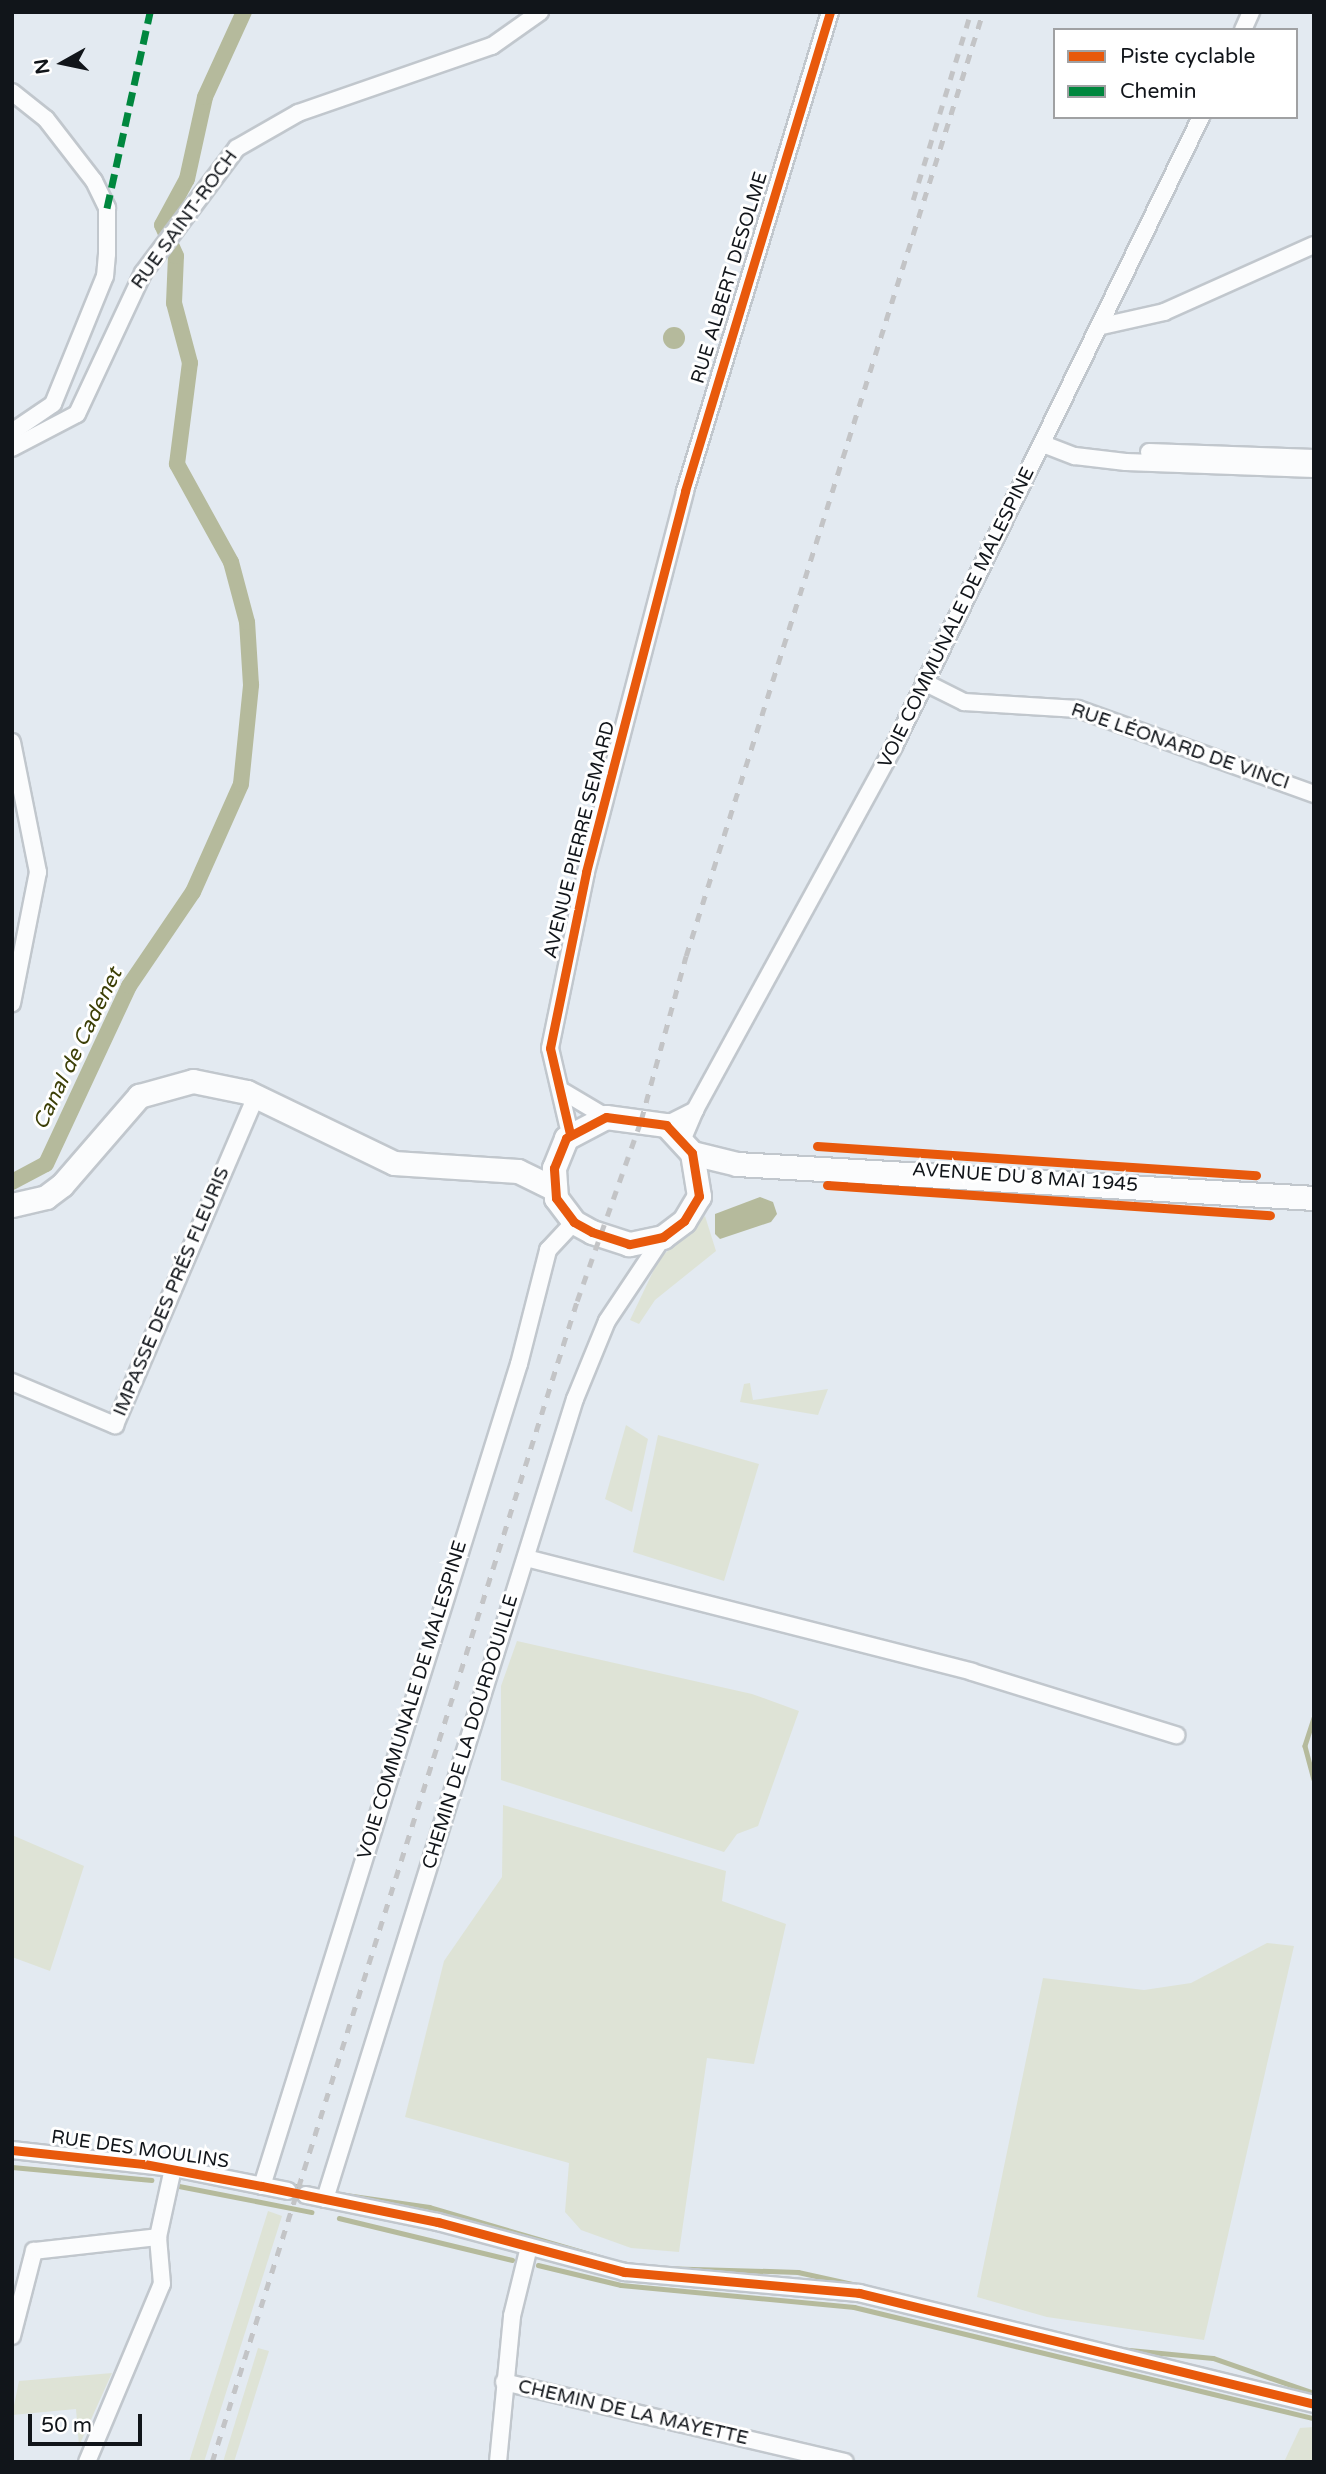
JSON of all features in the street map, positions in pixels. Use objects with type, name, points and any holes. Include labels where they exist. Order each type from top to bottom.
[{"type":"main road","points":[[12,1205],[46,1197],[62,1185],[121,1111],[160,1086],[205,1081],[256,1096],[394,1163],[518,1171],[553,1188],[574,1222],[629,1244],[663,1237],[684,1221],[699,1196],[737,1164]]},
{"type":"main road","points":[[518,1171],[606,1117],[680,1139],[699,1196]]},
{"type":"main road","name":"AVENUE DU 8 MAI 1945","points":[[680,1139],[737,1164],[1314,1198]]},
{"type":"main road","points":[[553,1188],[566,1140]]},
{"type":"street","name":"RUE SAINT-ROCH","points":[[12,448],[77,414],[132,292],[220,166],[251,136],[298,113],[492,47],[540,12]]},
{"type":"street","name":"RUE ALBERT DESOLME","points":[[667,555],[830,12]]},
{"type":"street","points":[[1244,28],[1251,12]]},
{"type":"street","points":[[12,92],[46,119],[94,181],[107,208],[105,276],[63,384],[53,404],[12,432]]},
{"type":"street","name":"VOIE COMMUNALE DE MALESPINE","points":[[680,1139],[925,682],[1102,326],[1200,119]]},
{"type":"street","points":[[1102,326],[1164,312],[1314,245]]},
{"type":"street","points":[[1043,444],[1095,457],[1314,470]]},
{"type":"street","points":[[1095,457],[1125,452],[1314,458]]},
{"type":"street","name":"AVENUE PIERRE SEMARD","points":[[566,1140],[564,1092],[550,1048],[553,1024],[667,555]]},
{"type":"street","name":"RUE LÉONARD DE VINCI","points":[[925,682],[964,702],[1078,709],[1314,794]]},
{"type":"street","points":[[12,742],[38,872],[12,1003]]},
{"type":"street","points":[[564,1092],[606,1117]]},
{"type":"street","name":"IMPASSE DES PRÉS FLEURIS","points":[[12,1382],[116,1425],[256,1096]]},
{"type":"street","name":"VOIE COMMUNALE DE MALESPINE","points":[[262,2186],[519,1364],[548,1250],[574,1222]]},
{"type":"street","name":"CHEMIN DE LA DOURDOUILLE","points":[[325,2199],[589,1360],[607,1321],[641,1276],[663,1237]]},
{"type":"street","points":[[629,1244],[641,1276]]},
{"type":"street","points":[[526,1558],[972,1672],[1176,1735]]},
{"type":"street","name":"RUE DES MOULINS","points":[[12,2150],[173,2168],[288,2192]]},
{"type":"street","points":[[87,2462],[162,2284],[158,2237],[173,2168]]},
{"type":"street","points":[[306,2195],[624,2272],[859,2293],[1314,2404]]},
{"type":"street","points":[[12,2336],[34,2251],[158,2237]]},
{"type":"street","points":[[498,2462],[503,2382],[529,2247]]},
{"type":"street","name":"CHEMIN DE LA MAYETTE","points":[[503,2382],[845,2462]]},
{"type":"shaded area","points":[[674,327],[682,330],[685,338],[682,346],[674,349],[666,346],[663,338],[666,330]]},
{"type":"shaded area","points":[[760,1197],[773,1202],[777,1214],[771,1222],[720,1239],[715,1234],[715,1214]]},
{"type":"shaded area","points":[[705,1216],[716,1251],[655,1300],[639,1324],[630,1320],[659,1259]]},
{"type":"shaded area","points":[[750,1383],[753,1400],[828,1389],[818,1415],[740,1402],[744,1384]]},
{"type":"shaded area","points":[[626,1425],[648,1439],[632,1512],[605,1499]]},
{"type":"shaded area","points":[[658,1435],[759,1464],[724,1581],[633,1552]]},
{"type":"shaded area","points":[[517,1641],[752,1694],[799,1711],[758,1826],[737,1834],[724,1852],[501,1780],[501,1686]]},
{"type":"shaded area","points":[[503,1805],[726,1871],[722,1901],[786,1924],[754,2064],[707,2058],[679,2252],[631,2248],[581,2230],[565,2212],[569,2163],[405,2117],[444,1961],[502,1877]]},
{"type":"shaded area","points":[[12,1835],[84,1866],[50,1971],[12,1957]]},
{"type":"shaded area","points":[[1267,1943],[1294,1946],[1204,2340],[1047,2317],[977,2297],[1043,1978],[1144,1990],[1191,1983]]},
{"type":"shaded area","points":[[268,2211],[282,2216],[204,2462],[189,2462]]},
{"type":"shaded area","points":[[258,2348],[269,2351],[234,2462],[223,2462]]},
{"type":"shaded area","points":[[112,2373],[79,2446],[76,2409],[12,2415],[19,2381]]},
{"type":"shaded area","points":[[1314,2427],[1314,2462],[1284,2462],[1300,2428]]},
{"type":"waterway","name":"Canal de Cadenet","points":[[12,1182],[46,1164],[129,986],[193,892],[241,784],[251,685],[247,622],[231,562],[177,464],[190,363],[174,303],[176,256],[162,225],[187,179],[205,97],[244,12]]},
{"type":"waterway","points":[[1314,1718],[1305,1746],[1314,1779]]},
{"type":"waterway","points":[[12,2167],[151,2180]]},
{"type":"waterway","points":[[288,2185],[311,2188]]},
{"type":"waterway","points":[[179,2186],[311,2212]]},
{"type":"waterway","points":[[339,2194],[429,2207],[603,2258]]},
{"type":"waterway","points":[[339,2218],[512,2260]]},
{"type":"waterway","points":[[615,2262],[633,2265]]},
{"type":"waterway","points":[[538,2265],[621,2285],[854,2307],[1314,2418]]},
{"type":"waterway","points":[[659,2268],[798,2272],[889,2292]]},
{"type":"waterway","points":[[1119,2349],[1213,2358],[1314,2393]]},
{"type":"railway","points":[[913,200],[971,12]]},
{"type":"railway","points":[[212,2462],[577,1301],[641,1120],[686,956],[983,12]]},
{"type":"marked path","points":[[107,208],[150,12]]},
{"type":"cycle path","points":[[570,1134],[550,1048],[586,872],[685,491],[830,12]]},
{"type":"cycle path","points":[[606,1117],[666,1125],[692,1153],[699,1196],[684,1221],[663,1237],[629,1244],[592,1232],[574,1222],[556,1198],[554,1168],[566,1138],[606,1117]]},
{"type":"cycle path","points":[[817,1146],[1256,1175]]},
{"type":"cycle path","points":[[827,1185],[1270,1215]]},
{"type":"cycle path","points":[[12,2150],[144,2164],[262,2186],[438,2222],[624,2272],[859,2293],[1314,2404]]}]
